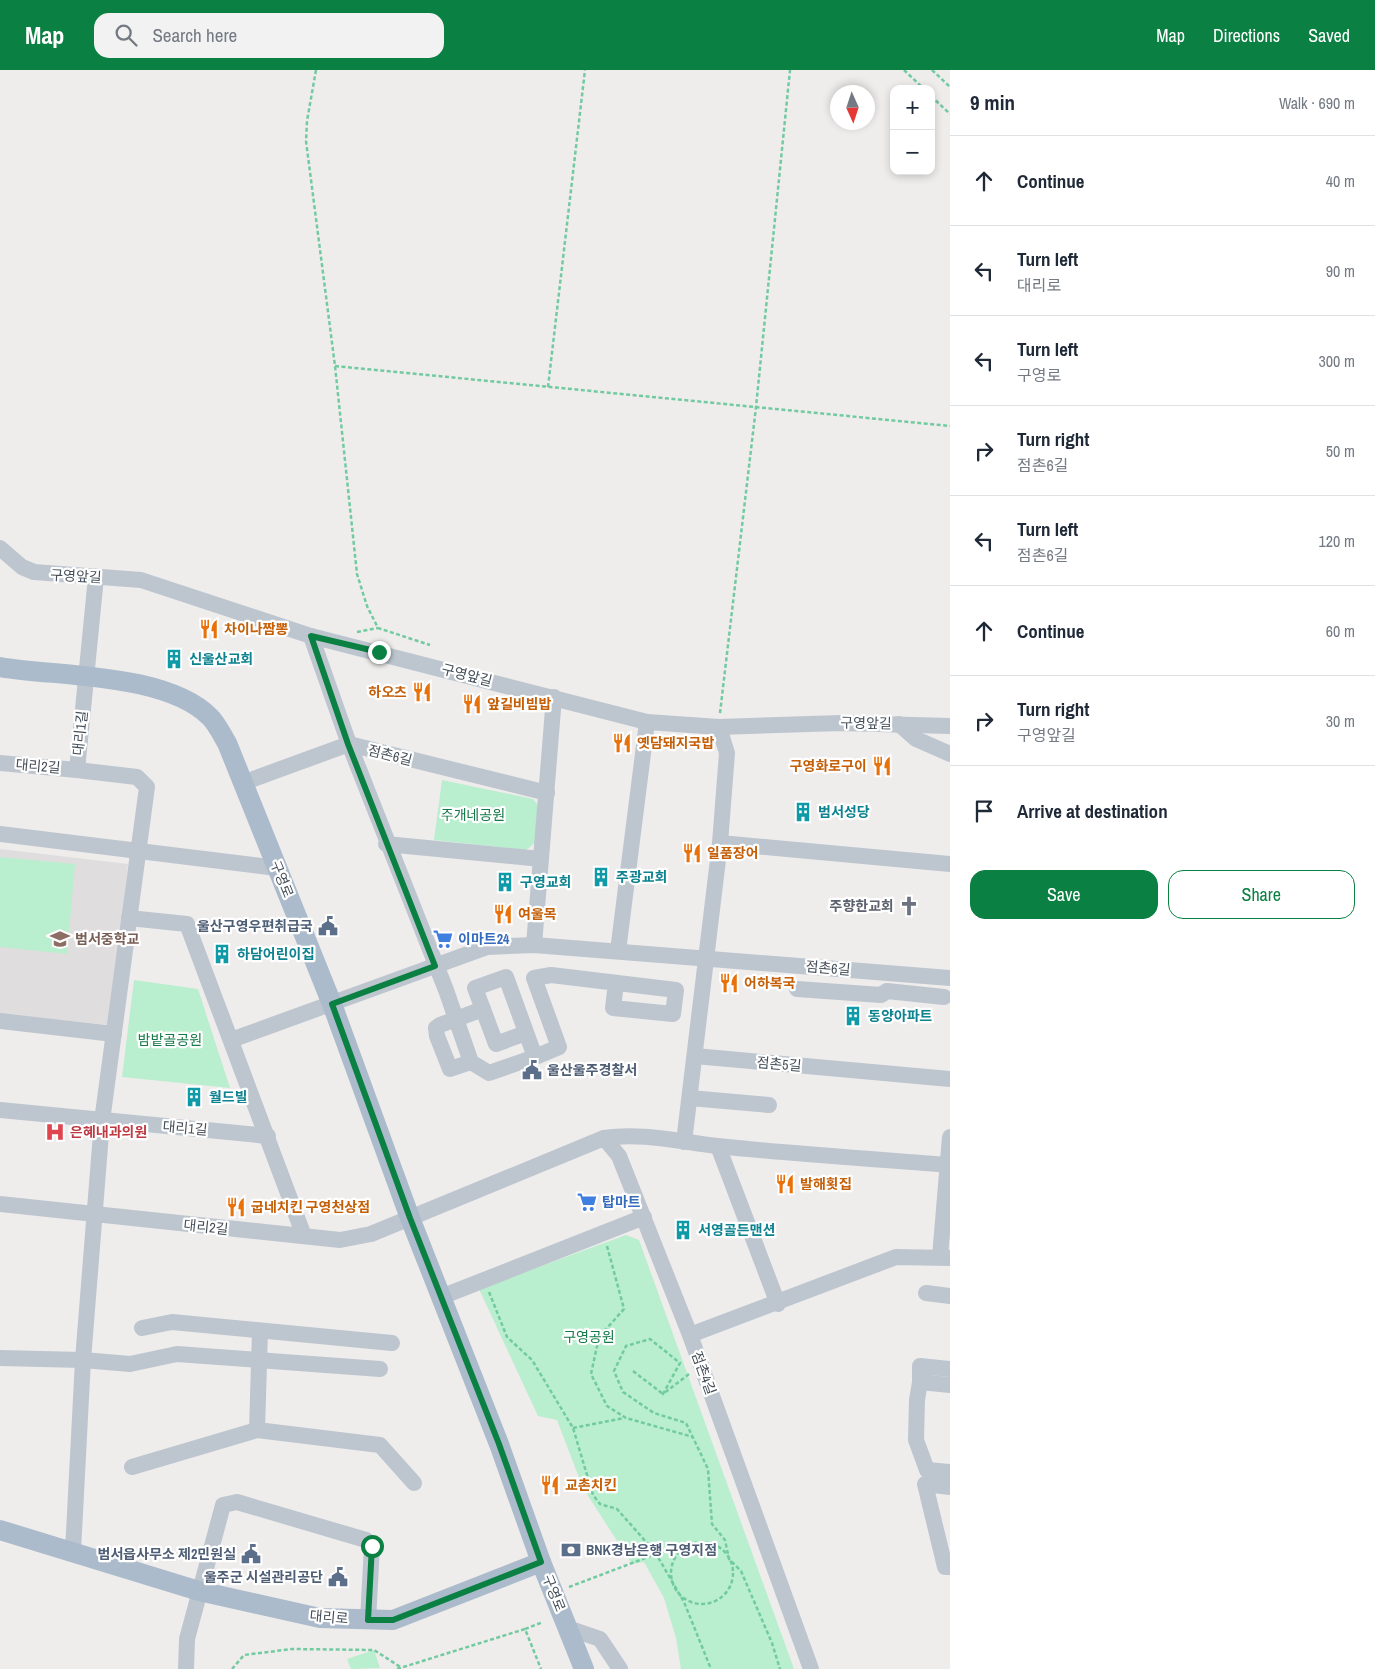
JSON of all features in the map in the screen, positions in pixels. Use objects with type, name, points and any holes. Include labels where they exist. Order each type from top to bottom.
[{"type":"main road","name":"구영로","points":[[0,667],[157,688],[188,701],[211,718],[227,743],[245,782],[332,1004],[410,1218],[499,1444],[541,1562],[584,1669]]},
{"type":"main road","name":"대리로","points":[[0,1530],[198,1591],[320,1618],[393,1620],[541,1562]]},
{"type":"street","name":"구영앞길","points":[[0,548],[22,567],[34,572],[141,580],[311,636],[647,722],[719,727],[774,723],[950,726]]},
{"type":"street","name":"대리1길","points":[[73,1551],[82,1360],[102,1121],[129,918],[140,851],[147,787],[137,777],[77,770],[96,577]]},
{"type":"street","points":[[245,782],[348,744],[311,636]]},
{"type":"street","points":[[534,944],[554,697]]},
{"type":"street","points":[[618,951],[647,722]]},
{"type":"street","points":[[898,724],[916,739],[950,754]]},
{"type":"street","points":[[684,1142],[720,843],[726,753],[719,727]]},
{"type":"street","name":"점촌6길","points":[[348,744],[546,793]]},
{"type":"street","name":"점촌6길","points":[[348,744],[435,966]]},
{"type":"street","name":"대리2길","points":[[0,763],[77,770]]},
{"type":"street","points":[[0,834],[278,868]]},
{"type":"street","points":[[720,843],[950,864]]},
{"type":"street","points":[[386,844],[541,859]]},
{"type":"street","points":[[129,918],[187,924],[304,1236]]},
{"type":"street","name":"점촌6길","points":[[332,1004],[487,948],[534,944],[950,978]]},
{"type":"street","points":[[435,966],[471,1062],[489,1073],[559,1047],[534,978],[551,975],[616,983]]},
{"type":"street","points":[[887,991],[888,973]]},
{"type":"street","points":[[526,1033],[496,1044],[475,988],[506,977],[535,1057]]},
{"type":"street","points":[[797,989],[881,995],[887,991],[944,997]]},
{"type":"street","points":[[231,1040],[332,1004]]},
{"type":"street","points":[[471,1062],[450,1069],[437,1036],[436,1028],[483,1010]]},
{"type":"street","points":[[0,1021],[114,1034]]},
{"type":"street","name":"점촌5길","points":[[695,1056],[950,1079]]},
{"type":"street","points":[[690,1098],[769,1106]]},
{"type":"street","name":"대리1길","points":[[0,1110],[268,1136]]},
{"type":"street","points":[[410,1218],[604,1138],[635,1135],[718,1146],[949,1165]]},
{"type":"street","points":[[945,1257],[950,1137]]},
{"type":"street","points":[[604,1138],[619,1156],[690,1335]]},
{"type":"street","points":[[718,1146],[778,1304]]},
{"type":"street","name":"대리2길","points":[[0,1204],[340,1240],[371,1234],[410,1218]]},
{"type":"street","points":[[441,1297],[644,1217]]},
{"type":"street","name":"점촌4길","points":[[811,1669],[690,1335],[778,1304],[896,1258],[945,1257]]},
{"type":"street","points":[[926,1293],[950,1296]]},
{"type":"street","points":[[142,1328],[172,1322],[392,1343]]},
{"type":"street","points":[[257,1430],[260,1331]]},
{"type":"street","points":[[0,1358],[82,1360],[130,1364],[177,1354],[380,1369]]},
{"type":"street","points":[[950,1369],[920,1366],[916,1440],[926,1477],[945,1567],[950,1567]]},
{"type":"street","points":[[920,1382],[950,1385]]},
{"type":"street","points":[[132,1467],[257,1430],[380,1445],[414,1483]]},
{"type":"street","points":[[926,1477],[950,1472]]},
{"type":"street","points":[[926,1477],[950,1487]]},
{"type":"street","points":[[186,1669],[187,1639],[198,1591],[223,1505],[237,1502],[366,1540],[372,1546],[368,1620]]},
{"type":"street","points":[[568,1628],[600,1639],[620,1669]]},
{"type":"path","points":[[316,70],[307,120],[306,141],[335,366],[357,574],[367,606],[378,628],[430,645]]},
{"type":"path","points":[[548,387],[585,70]]},
{"type":"path","points":[[719,727],[756,407],[790,70]]},
{"type":"path","points":[[904,70],[920,85]]},
{"type":"path","points":[[932,70],[950,87]]},
{"type":"path","points":[[935,100],[950,114]]},
{"type":"path","points":[[335,366],[950,426]]},
{"type":"path","points":[[603,1233],[624,1309],[599,1337],[590,1374],[607,1406],[626,1418],[693,1437]]},
{"type":"path","points":[[484,1280],[507,1337],[532,1360],[573,1428],[593,1495],[600,1504],[617,1509],[656,1554],[680,1595],[711,1669]]},
{"type":"path","points":[[663,1394],[680,1363],[650,1339],[626,1346],[614,1371],[623,1392],[654,1413],[686,1423],[708,1469],[712,1524],[725,1540],[727,1553],[731,1561],[741,1571],[772,1643],[780,1669]]},
{"type":"path","points":[[663,1394],[701,1365]]},
{"type":"path","points":[[633,1371],[663,1394]]},
{"type":"path","points":[[573,1428],[626,1418]]},
{"type":"path","points":[[672,1582],[672,1568],[675,1559],[689,1545],[708,1543],[727,1553]]},
{"type":"path","points":[[554,1592],[656,1554]]},
{"type":"path","points":[[680,1595],[697,1604],[716,1602],[730,1588],[733,1579],[731,1561]]},
{"type":"path","points":[[397,1669],[543,1622]]},
{"type":"path","points":[[525,1629],[541,1669]]},
{"type":"path","points":[[232,1669],[244,1655],[292,1649],[374,1650],[402,1668]]},
{"type":"shaded area","name":"범서중학교","points":[[0,849],[128,864],[110,1025],[0,1014]]},
{"type":"green space","name":"주개네공원","points":[[442,780],[533,799],[541,809],[536,842],[526,850],[434,840]]},
{"type":"green space","points":[[0,857],[75,864],[67,954],[0,947]]},
{"type":"green space","name":"밤밭골공원","points":[[134,980],[198,989],[230,1088],[122,1077]]},
{"type":"green space","name":"구영공원","points":[[626,1235],[639,1240],[794,1669],[681,1669],[676,1638],[664,1598],[644,1562],[632,1564],[583,1488],[557,1420],[538,1416],[479,1289]]},
{"type":"green space","points":[[374,1650],[380,1668],[351,1669],[347,1659]]},
{"type":"place","name":"차이나짬뽕","points":[[209,629]]},
{"type":"place","name":"신울산교회","points":[[174,659]]},
{"type":"place","name":"하오츠","points":[[422,692]]},
{"type":"place","name":"앞길비빔밥","points":[[472,704]]},
{"type":"place","name":"옛담돼지국밥","points":[[622,743]]},
{"type":"place","name":"구영화로구이","points":[[882,766]]},
{"type":"place","name":"범서성당","points":[[803,812]]},
{"type":"place","name":"일품장어","points":[[692,853]]},
{"type":"place","name":"주광교회","points":[[601,877]]},
{"type":"place","name":"구영교회","points":[[505,882]]},
{"type":"place","name":"주향한교회","points":[[909,906]]},
{"type":"place","name":"여울목","points":[[503,914]]},
{"type":"place","name":"울산구영우편취급국","points":[[328,926]]},
{"type":"place","name":"범서중학교","points":[[60,939]]},
{"type":"place","name":"이마트24","points":[[443,939]]},
{"type":"place","name":"하담어린이집","points":[[222,954]]},
{"type":"place","name":"어하복국","points":[[729,983]]},
{"type":"place","name":"동양아파트","points":[[853,1016]]},
{"type":"place","name":"울산울주경찰서","points":[[532,1070]]},
{"type":"place","name":"월드빌","points":[[194,1097]]},
{"type":"place","name":"은혜내과의원","points":[[55,1132]]},
{"type":"place","name":"발해횟집","points":[[785,1184]]},
{"type":"place","name":"탑마트","points":[[587,1202]]},
{"type":"place","name":"굽네치킨 구영천상점","points":[[236,1207]]},
{"type":"place","name":"서영골든맨션","points":[[683,1230]]},
{"type":"place","name":"교촌치킨","points":[[550,1485]]},
{"type":"place","name":"BNK경남은행 구영지점","points":[[571,1550]]},
{"type":"place","name":"범서읍사무소 제2민원실","points":[[251,1554]]},
{"type":"place","name":"울주군 시설관리공단","points":[[338,1577]]},
{"type":"route","points":[[372,1546],[368,1620],[393,1620],[541,1562],[499,1444],[410,1218],[332,1004],[435,966],[348,744],[311,636],[379,652]]}]
